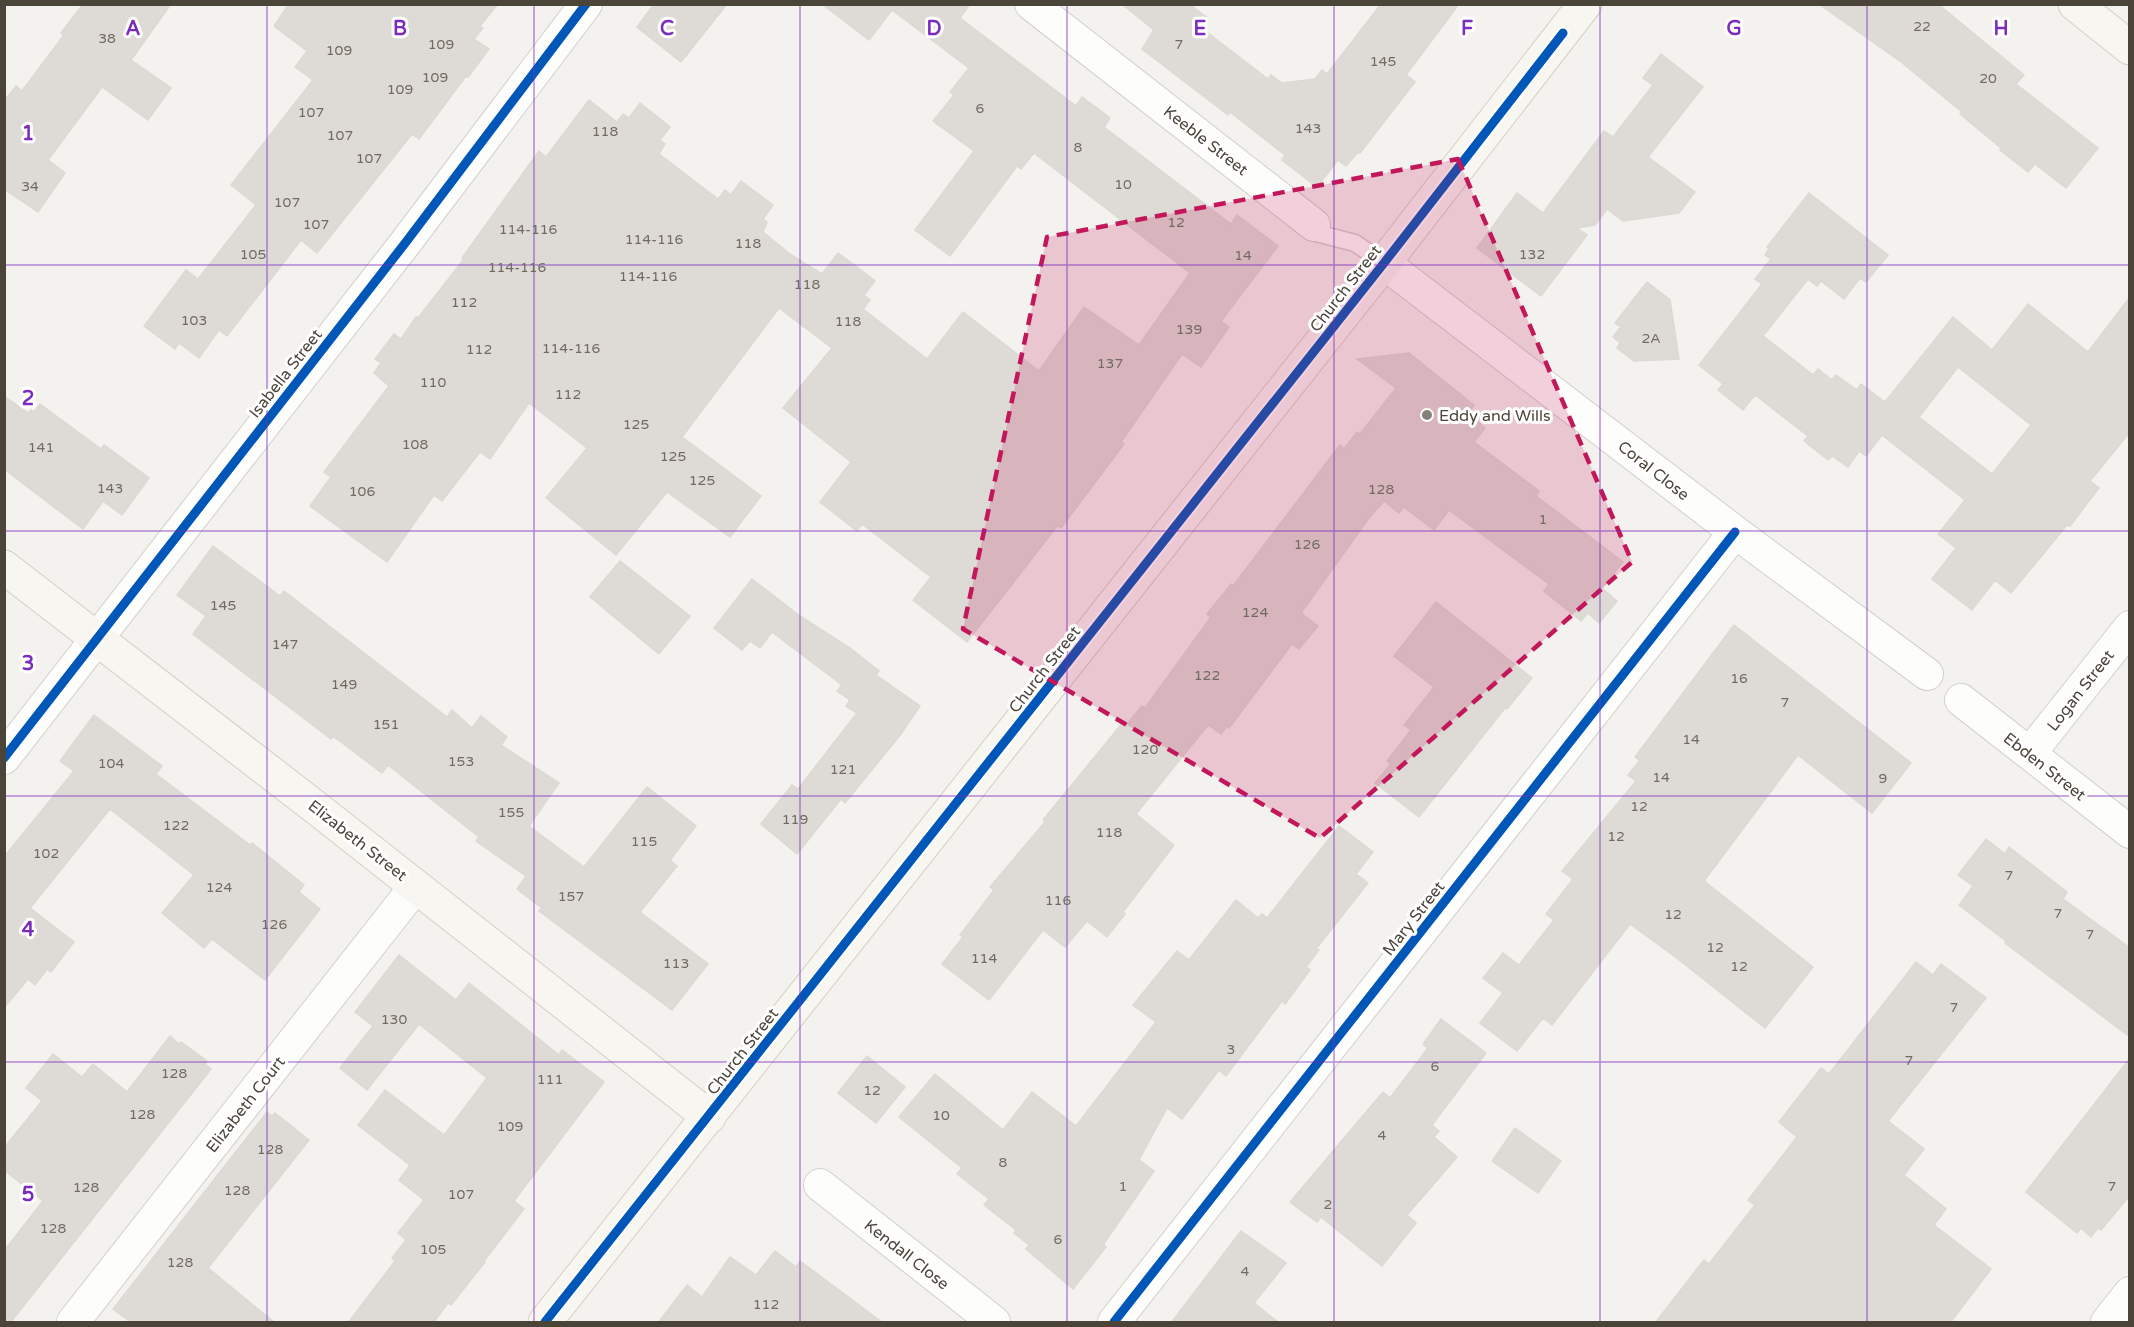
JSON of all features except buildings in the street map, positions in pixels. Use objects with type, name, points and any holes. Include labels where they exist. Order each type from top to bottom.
[{"type":"street","name":"Isabella Street","points":[[4,758],[406,242],[586,4]]},
{"type":"street","name":"Keeble Street","points":[[1031,4],[1314,225]]},
{"type":"street","name":"Church Street","points":[[545,1323],[1384,263],[1585,4]]},
{"type":"street","points":[[2075,4],[2130,48]]},
{"type":"street","name":"Coral Close","points":[[1384,263],[1735,532],[1926,674]]},
{"type":"street","name":"Mary Street","points":[[1114,1323],[1735,532]]},
{"type":"street","name":"Elizabeth Street","points":[[4,567],[98,637],[709,1118]]},
{"type":"street","name":"Logan Street","points":[[2030,753],[2130,627]]},
{"type":"street","name":"Ebden Street","points":[[1961,700],[2130,832]]},
{"type":"street","name":"Elizabeth Court","points":[[73,1323],[416,886]]},
{"type":"street","name":"Kendall Close","points":[[820,1185],[994,1323]]},
{"type":"street","points":[[2107,1323],[2130,1293]]},
{"type":"lane","name":"Keeble Street","points":[[1314,225],[1316,233],[1355,243],[1384,263]]},
{"type":"highlighted area","points":[[1458,159],[1632,562],[1320,838],[963,629],[1047,237]]},
{"type":"cycle path","points":[[4,758],[406,242],[586,4]]},
{"type":"cycle path","points":[[545,1322],[1384,263],[1563,33]]},
{"type":"cycle path","points":[[1114,1322],[1735,532]]},
{"type":"place","name":"Eddy and Wills","points":[[1427,415]]}]
